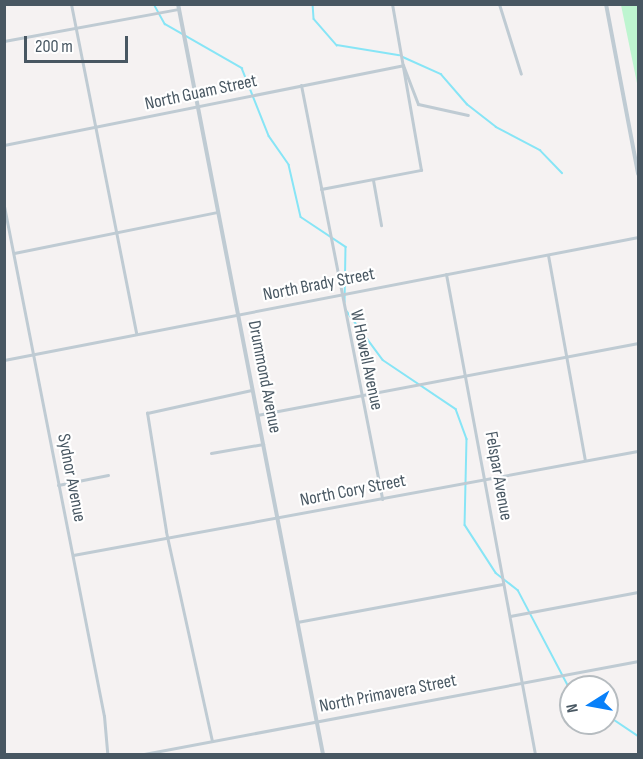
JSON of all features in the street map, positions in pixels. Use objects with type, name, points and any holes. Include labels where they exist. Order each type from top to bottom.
[{"type":"street","points":[[71,4],[136,333]]},
{"type":"street","points":[[321,189],[421,170],[392,4]]},
{"type":"street","points":[[499,4],[521,74]]},
{"type":"street","points":[[606,4],[639,174]]},
{"type":"street","points":[[4,41],[179,7]]},
{"type":"street","name":"Drummond Avenue","points":[[179,7],[323,754]]},
{"type":"street","points":[[403,65],[418,104],[468,114]]},
{"type":"street","name":"North Guam Street","points":[[4,146],[199,110],[301,85],[403,65]]},
{"type":"street","name":"W Howell Avenue","points":[[301,85],[339,295],[382,500]]},
{"type":"street","points":[[373,180],[381,225]]},
{"type":"street","name":"Sydnor Avenue","points":[[4,206],[73,555],[107,754]]},
{"type":"street","points":[[14,253],[218,212]]},
{"type":"street","name":"North Brady Street","points":[[4,360],[639,237]]},
{"type":"street","points":[[548,255],[585,460]]},
{"type":"street","name":"Felspar Avenue","points":[[446,274],[503,584],[524,682],[535,754]]},
{"type":"street","points":[[257,416],[359,397],[435,379],[466,378],[639,343]]},
{"type":"street","points":[[212,741],[167,537],[147,413],[252,390]]},
{"type":"street","points":[[211,453],[263,444]]},
{"type":"street","name":"North Cory Street","points":[[73,555],[639,451]]},
{"type":"street","points":[[58,484],[108,475]]},
{"type":"street","points":[[297,622],[503,584]]},
{"type":"street","points":[[510,616],[639,592]]},
{"type":"street","name":"North Primavera Street","points":[[144,754],[639,661]]},
{"type":"green space","points":[[621,5],[638,5],[638,88]]},
{"type":"waterway","points":[[154,4],[165,24],[242,68],[269,136],[289,165],[301,217],[346,247],[345,302]]},
{"type":"waterway","points":[[313,4],[314,19],[337,45],[399,55]]},
{"type":"waterway","points":[[403,57],[441,74],[467,104],[496,127],[540,150],[562,173]]},
{"type":"waterway","points":[[346,310],[383,360],[456,409],[467,439],[465,525],[496,573],[518,590],[563,675]]},
{"type":"waterway","points":[[619,723],[638,736]]}]
